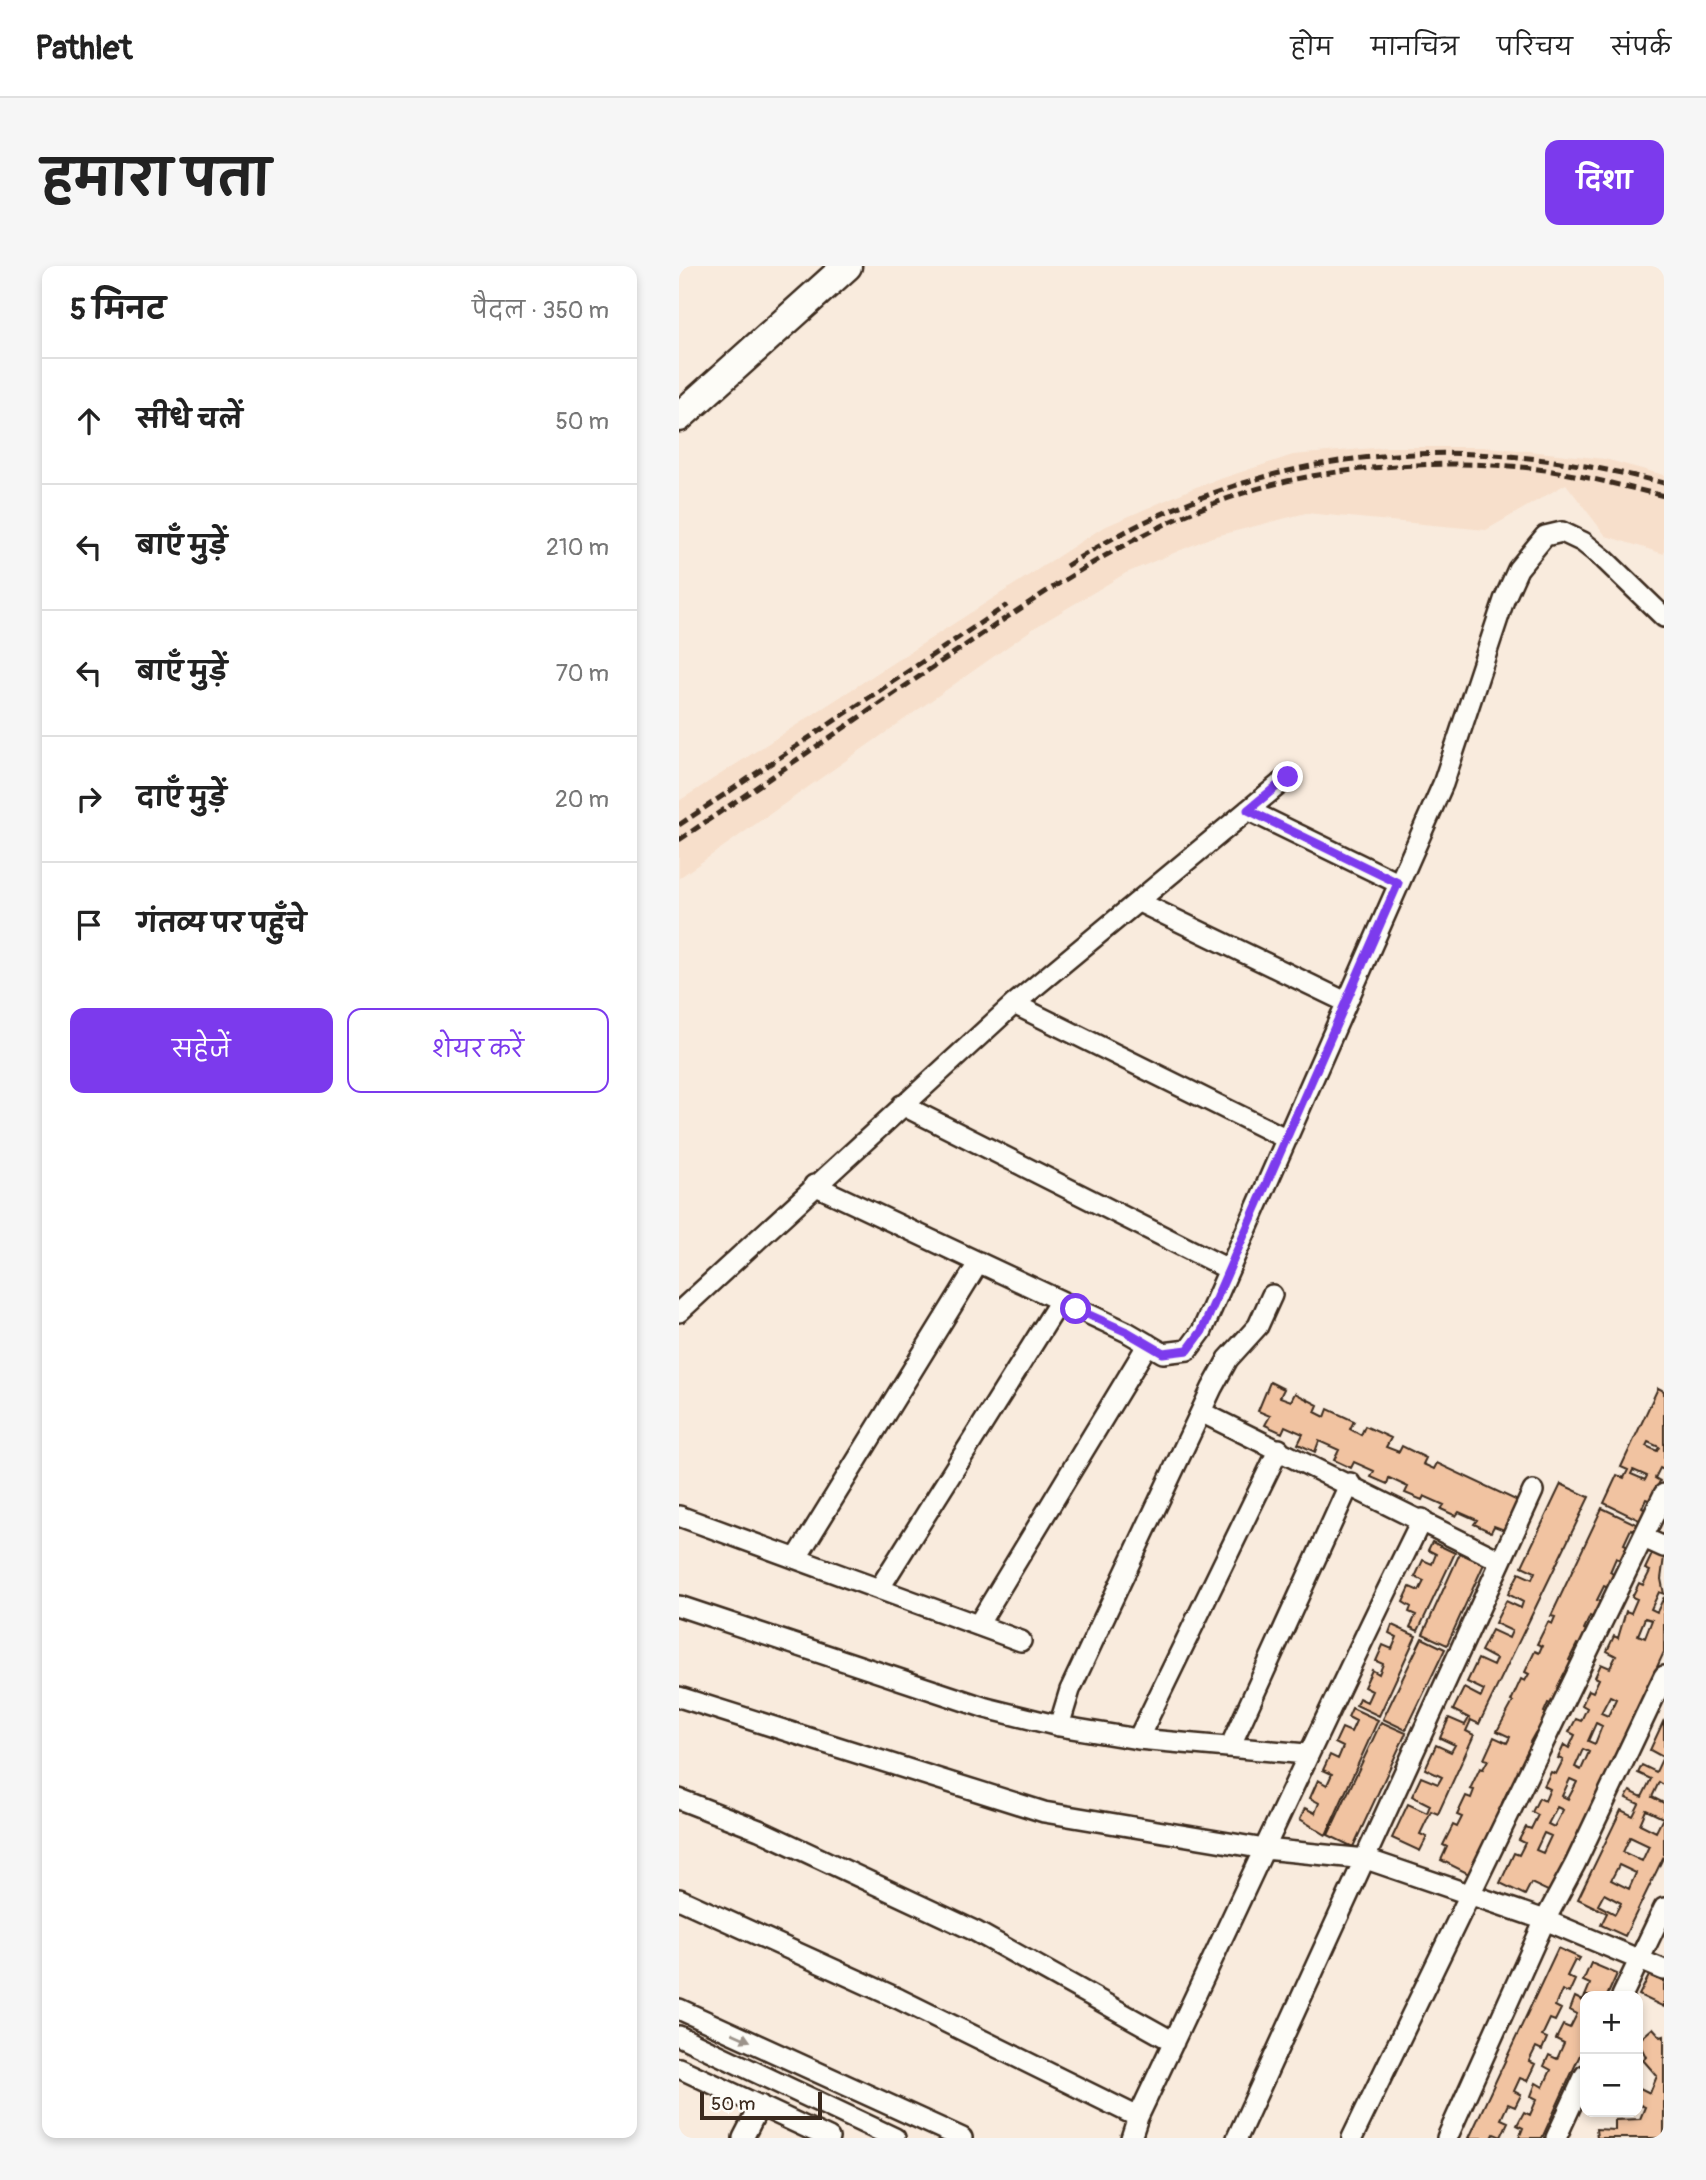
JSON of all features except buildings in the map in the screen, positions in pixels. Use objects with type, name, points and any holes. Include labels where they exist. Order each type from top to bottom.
[{"type":"street","points":[[679,417],[847,266]]},
{"type":"street","points":[[814,1185],[979,1262],[1163,1353],[1188,1350],[1202,1331],[1443,785],[1504,600],[1518,569],[1545,536],[1562,532],[1583,542],[1664,617]]},
{"type":"street","points":[[679,1312],[814,1185],[1014,1004],[1288,777]]},
{"type":"street","points":[[1248,810],[1398,883]]},
{"type":"street","points":[[1139,902],[1346,1002]]},
{"type":"street","points":[[1014,1004],[1287,1139]]},
{"type":"street","points":[[902,1105],[1228,1269]]},
{"type":"street","points":[[796,1559],[979,1262]]},
{"type":"street","points":[[1059,1726],[1070,1690],[1201,1412],[1228,1359],[1258,1326],[1272,1295]]},
{"type":"street","points":[[879,1589],[1060,1301]]},
{"type":"street","points":[[978,1625],[1148,1344]]},
{"type":"street","points":[[1201,1412],[1350,1483],[1499,1560]]},
{"type":"street","points":[[1138,1739],[1279,1449]]},
{"type":"street","points":[[1230,1748],[1350,1483]]},
{"type":"street","points":[[1237,2138],[1366,1859],[1499,1560],[1534,1491]]},
{"type":"street","points":[[1352,2138],[1664,1494]]},
{"type":"street","points":[[679,1516],[1021,1641]]},
{"type":"street","points":[[1132,2138],[1138,2117],[1265,1849],[1306,1754],[1422,1519]]},
{"type":"street","points":[[1644,1538],[1664,1548]]},
{"type":"street","points":[[679,1606],[986,1708],[1059,1726],[1138,1739],[1306,1754]]},
{"type":"street","points":[[1447,2138],[1545,1920],[1576,1864],[1664,1676]]},
{"type":"street","points":[[679,1697],[1044,1812],[1265,1849],[1366,1859],[1545,1920],[1664,1969]]},
{"type":"street","points":[[679,1799],[759,1830],[975,1931],[1174,2042]]},
{"type":"street","points":[[679,1899],[898,1999],[1138,2117]]},
{"type":"street","points":[[1624,1991],[1664,1909]]},
{"type":"street","points":[[679,2009],[962,2138]]},
{"type":"street","points":[[679,2036],[895,2138]]},
{"type":"street","points":[[679,2068],[829,2138]]},
{"type":"street","points":[[1556,2138],[1580,2086]]},
{"type":"street","points":[[743,2138],[760,2105]]},
{"type":"shaded area","points":[[1386,447],[1488,447],[1605,459],[1664,475],[1664,554],[1606,536],[1566,484],[1486,530],[1306,513],[1212,537],[1126,573],[1034,628],[679,878],[679,801],[1102,528],[1196,487],[1293,455]]},
{"type":"railway","points":[[1066,566],[1137,526],[1209,495],[1282,473],[1355,459],[1430,453],[1506,456],[1584,466],[1664,483]]},
{"type":"railway","points":[[679,840],[1062,582],[1145,534],[1233,497],[1309,476],[1378,467],[1451,464],[1552,471],[1664,496]]},
{"type":"railway","points":[[679,825],[1007,605]]},
{"type":"route","points":[[1076,1309],[1127,1332],[1163,1353],[1175,1354],[1188,1350],[1202,1331],[1398,883],[1248,810],[1288,777]]}]
